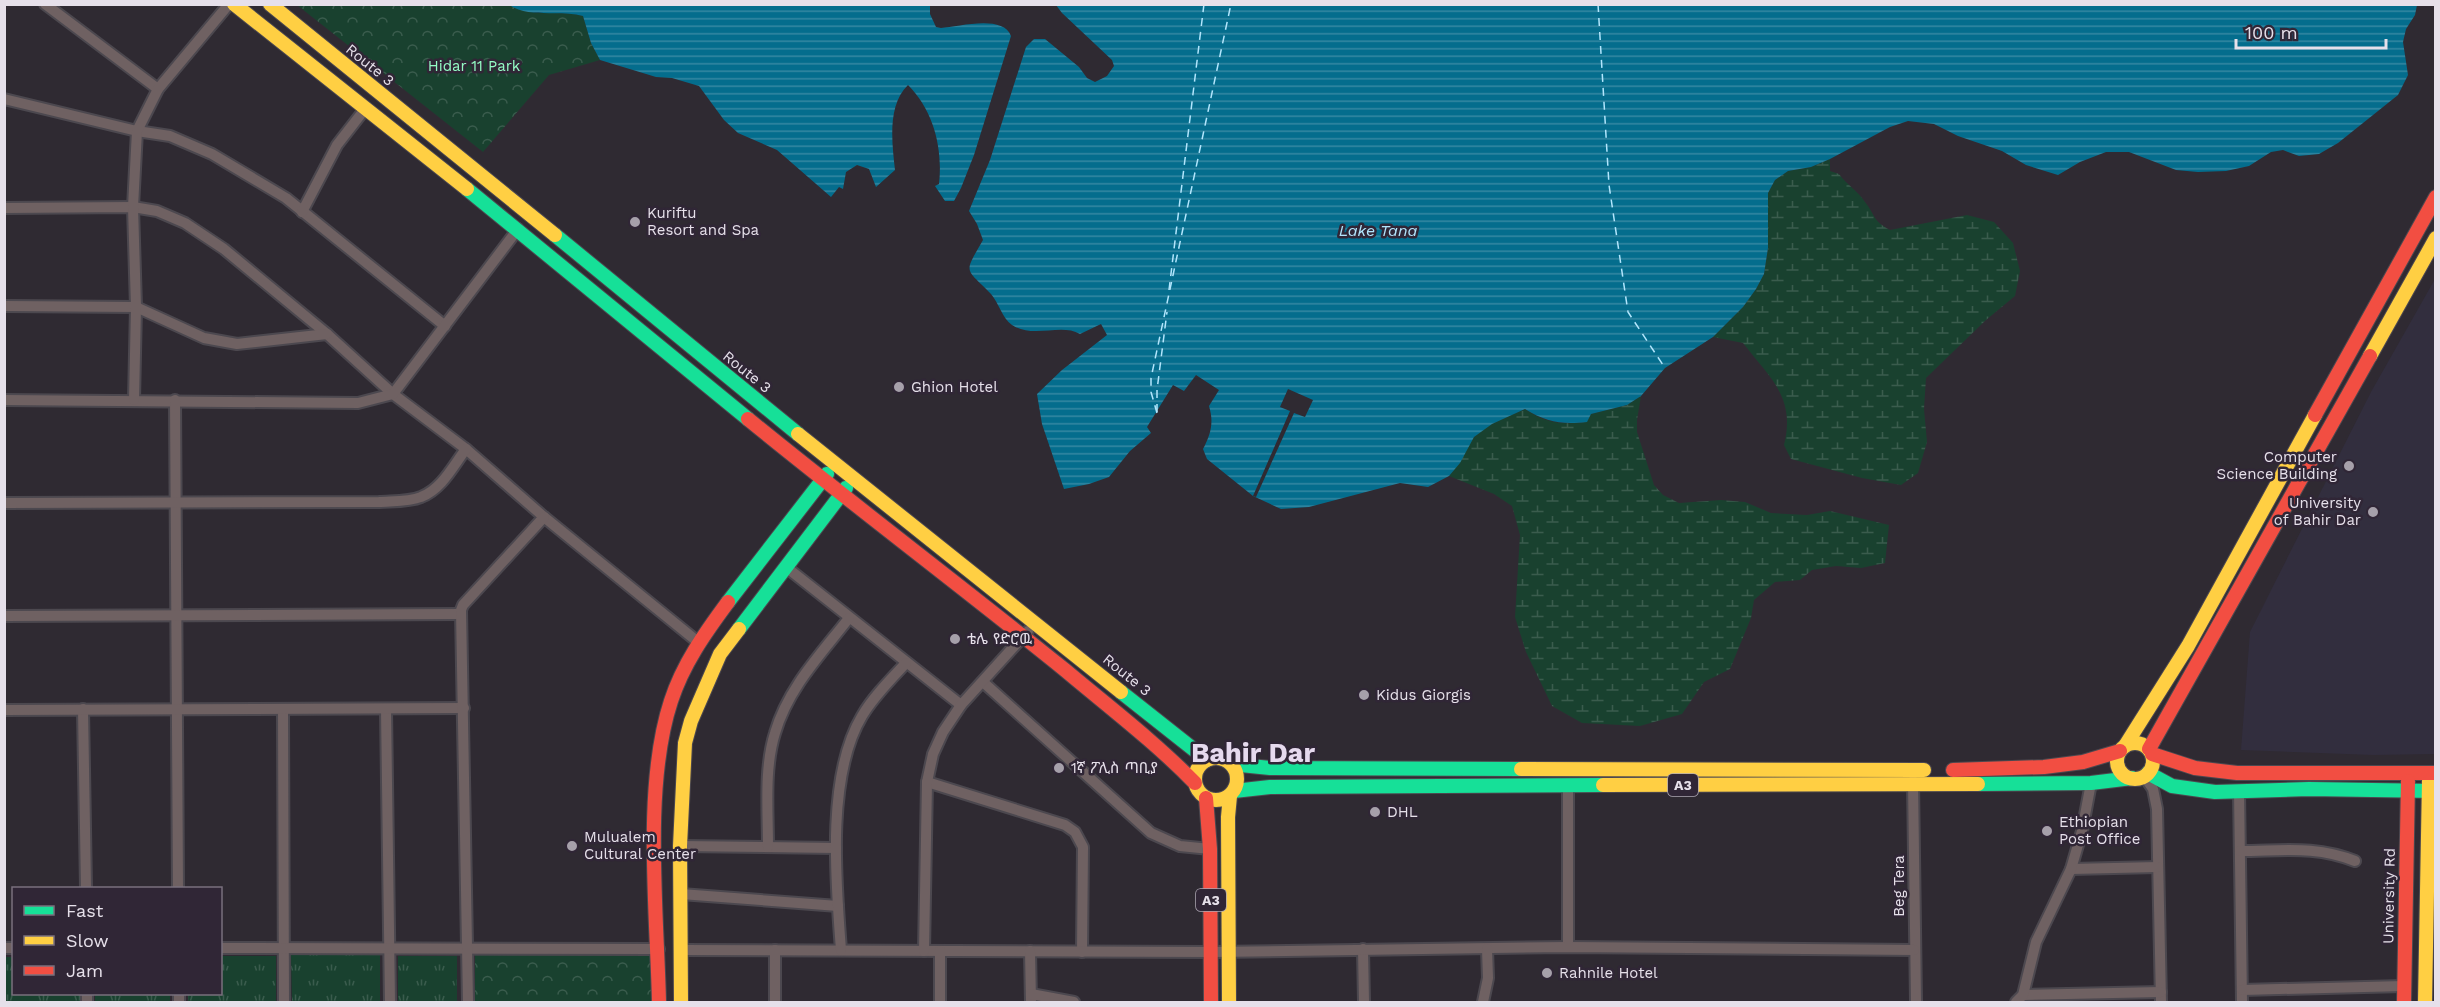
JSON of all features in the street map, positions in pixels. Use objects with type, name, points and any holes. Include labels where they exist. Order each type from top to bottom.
[{"type":"main road","points":[[234,4],[518,229],[822,480],[1023,636],[1168,755],[1206,798]]},
{"type":"main road","name":"Route 3","points":[[270,4],[835,464],[1207,760]]},
{"type":"main road","points":[[346,93],[357,77]]},
{"type":"main road","points":[[493,210],[506,196]]},
{"type":"main road","points":[[2432,791],[2192,790],[2141,776],[2126,776],[2118,765],[2123,748],[2188,646],[2436,198]]},
{"type":"main road","points":[[2141,776],[2153,764],[2151,752],[2436,238]]},
{"type":"main road","points":[[598,296],[611,280]]},
{"type":"main road","points":[[659,1002],[658,773],[665,724],[684,670],[698,642],[835,464]]},
{"type":"main road","points":[[681,1002],[680,846],[685,743],[698,700],[720,654],[854,479]]},
{"type":"main road","points":[[767,552],[786,567]]},
{"type":"main road","points":[[698,642],[720,654]]},
{"type":"main road","name":"A3","points":[[1211,1002],[1210,849],[1206,798],[1218,800],[1232,794],[1270,787],[1611,785],[1913,777],[2083,762],[2138,743],[2151,752]]},
{"type":"main road","points":[[2151,752],[2195,768],[2236,772],[2432,773],[2425,1002]]},
{"type":"main road","name":"A3","points":[[1207,760],[1218,759],[1231,764],[1270,768],[1612,768],[2091,783],[2141,776]]},
{"type":"main road","points":[[1195,783],[1197,770],[1207,760]]},
{"type":"main road","name":"A3","points":[[1229,1002],[1228,817],[1232,794],[1237,786],[1237,774],[1231,764]]},
{"type":"main road","points":[[1334,768],[1334,787]]},
{"type":"main road","points":[[1552,768],[1552,785]]},
{"type":"main road","points":[[1611,785],[1612,768]]},
{"type":"main road","points":[[2236,772],[2239,791]]},
{"type":"main road","name":"University Rd","points":[[2404,1002],[2408,772]]},
{"type":"main road","points":[[657,846],[680,846]]},
{"type":"main road","points":[[658,949],[682,950]]},
{"type":"street","points":[[45,4],[158,89]]},
{"type":"street","points":[[134,400],[136,307],[133,207],[137,131],[158,89],[229,4]]},
{"type":"street","points":[[4,99],[137,131],[170,136],[212,154],[286,198],[445,326]]},
{"type":"street","points":[[302,212],[337,145],[365,110]]},
{"type":"street","points":[[4,208],[133,207],[157,211],[185,223],[224,249],[327,334],[393,394],[466,449],[544,517],[698,642]]},
{"type":"street","points":[[4,400],[358,403],[393,394],[518,229]]},
{"type":"street","points":[[4,306],[136,307],[219,343],[237,344],[327,334]]},
{"type":"street","points":[[175,400],[178,887]]},
{"type":"street","points":[[4,503],[379,502],[414,499],[422,497],[439,486],[466,449]]},
{"type":"street","points":[[468,1002],[464,708],[460,614],[463,605],[544,517]]},
{"type":"street","points":[[786,567],[961,705]]},
{"type":"street","points":[[4,616],[460,614]]},
{"type":"street","points":[[768,847],[770,768],[774,734],[784,709],[799,682],[849,618]]},
{"type":"street","points":[[924,951],[927,782],[936,747],[961,705],[1035,622]]},
{"type":"street","points":[[841,950],[836,848],[841,777],[849,744],[862,715],[906,663]]},
{"type":"street","points":[[983,682],[1151,833],[1180,846],[1210,849]]},
{"type":"street","points":[[4,710],[464,708]]},
{"type":"street","points":[[83,709],[86,887]]},
{"type":"street","points":[[283,709],[284,1002]]},
{"type":"street","points":[[386,709],[390,1002]]},
{"type":"street","points":[[2091,783],[2082,831],[2071,869],[2036,942],[2020,999],[2161,997],[2156,799],[2153,789],[2141,776]]},
{"type":"street","name":"Beg Tera","points":[[1913,777],[1916,1002]]},
{"type":"street","points":[[927,782],[1065,825],[1075,832],[1083,847],[1082,952]]},
{"type":"street","points":[[1568,785],[1568,947]]},
{"type":"street","points":[[2239,791],[2242,1002]]},
{"type":"street","points":[[680,846],[836,848]]},
{"type":"street","points":[[2240,851],[2311,849],[2355,861]]},
{"type":"street","points":[[2071,869],[2158,867]]},
{"type":"street","points":[[681,894],[838,906]]},
{"type":"street","points":[[682,950],[1230,952],[1568,947],[1914,950]]},
{"type":"street","points":[[222,948],[658,949]]},
{"type":"street","points":[[1363,949],[1364,1002]]},
{"type":"street","points":[[1483,1002],[1488,978],[1487,949]]},
{"type":"street","points":[[775,950],[775,1002]]},
{"type":"street","points":[[940,951],[940,1002]]},
{"type":"street","points":[[1030,951],[1031,998],[1074,1002]]},
{"type":"street","points":[[2242,990],[2404,986]]},
{"type":"shaded area","name":"University of Bahir Dar","points":[[2435,279],[2435,754],[2373,755],[2241,750],[2250,632],[2371,392]]},
{"type":"green space","name":"Hidar 11 Park","points":[[509,4],[518,9],[536,13],[583,16],[591,43],[600,60],[549,75],[483,152],[297,5]]},
{"type":"green space","points":[[1830,159],[1830,171],[1839,174],[1862,198],[1877,220],[1890,230],[1967,215],[1994,222],[2013,243],[2020,271],[2015,296],[1986,320],[1926,378],[1924,409],[1927,442],[1918,473],[1901,485],[1862,478],[1791,459],[1784,445],[1787,428],[1783,401],[1771,378],[1743,343],[1713,337],[1743,307],[1764,274],[1768,248],[1768,193],[1775,180],[1788,171],[1811,167]]},
{"type":"green space","points":[[1641,396],[1637,432],[1654,485],[1663,495],[1679,503],[1721,500],[1745,502],[1771,513],[1807,515],[1830,511],[1889,525],[1885,563],[1861,568],[1836,566],[1812,570],[1800,580],[1775,582],[1754,600],[1751,618],[1730,669],[1704,682],[1682,714],[1640,726],[1582,723],[1552,706],[1526,652],[1515,617],[1520,535],[1512,506],[1494,494],[1449,476],[1468,445],[1480,431],[1525,409],[1554,422],[1586,422],[1591,414],[1627,405]]},
{"type":"green space","points":[[291,955],[380,955],[380,1002],[292,1002]]},
{"type":"green space","points":[[475,955],[657,955],[657,1002],[475,1002]]},
{"type":"green space","points":[[222,956],[276,956],[276,1002],[188,1002],[188,995],[222,995]]},
{"type":"green space","points":[[398,956],[457,956],[457,1002],[398,1002]]},
{"type":"green space","points":[[5,957],[12,957],[12,995],[80,995],[80,1002],[5,1002]]},
{"type":"green space","points":[[95,995],[170,995],[170,1002],[95,1002]]},
{"type":"water","points":[[509,5],[930,5],[930,14],[936,27],[979,23],[999,25],[1011,36],[974,155],[954,201],[945,201],[935,186],[939,184],[940,157],[935,131],[917,95],[908,85],[901,93],[894,114],[892,137],[895,170],[876,187],[869,169],[857,165],[846,172],[843,189],[839,187],[831,197],[777,150],[738,133],[724,120],[699,86],[672,78],[656,77],[600,60],[591,43],[583,16],[526,12]]},
{"type":"water","name":"Lake Tana","points":[[1056,5],[2417,5],[2403,42],[2408,75],[2398,95],[2338,143],[2319,154],[2299,156],[2283,150],[2271,152],[2249,166],[2226,171],[2198,172],[2176,170],[2129,152],[2106,152],[2080,162],[2058,175],[2026,165],[2002,151],[1958,136],[1934,124],[1908,121],[1890,127],[1811,167],[1788,171],[1775,180],[1768,193],[1768,248],[1764,274],[1756,289],[1743,307],[1713,337],[1665,368],[1641,396],[1627,405],[1591,414],[1587,422],[1554,422],[1525,409],[1492,424],[1474,437],[1460,463],[1449,476],[1428,487],[1400,483],[1309,507],[1281,509],[1253,496],[1207,459],[1203,449],[1211,428],[1209,406],[1219,390],[1196,375],[1184,391],[1173,385],[1147,427],[1151,433],[1130,451],[1109,477],[1064,489],[1042,424],[1037,394],[1062,370],[1107,335],[1101,324],[1080,334],[1064,330],[1029,331],[1012,325],[991,294],[970,270],[972,259],[983,240],[969,211],[990,160],[1026,47],[1034,39],[1045,39],[1079,67],[1087,78],[1095,82],[1107,76],[1114,66],[1112,60]]},
{"type":"pier","points":[[1288,389],[1313,400],[1305,417],[1294,413],[1256,497],[1253,496],[1290,411],[1280,407]]},
{"type":"ferry route","points":[[1169,290],[1204,4]]},
{"type":"ferry route","points":[[1157,413],[1151,392],[1151,378],[1231,4]]},
{"type":"ferry route","points":[[1598,4],[1609,185],[1628,312],[1665,368]]},
{"type":"ferry route","points":[[1157,412],[1157,390],[1167,312]]},
{"type":"traffic: fast","points":[[467,189],[748,419]]},
{"type":"traffic: fast","points":[[555,235],[798,434]]},
{"type":"traffic: fast","points":[[728,602],[827,474]]},
{"type":"traffic: fast","points":[[739,629],[846,488]]},
{"type":"traffic: fast","points":[[1121,692],[1207,760]]},
{"type":"traffic: fast","points":[[1231,764],[1270,768],[1521,769]]},
{"type":"traffic: fast","points":[[2148,773],[2172,786],[2215,792],[2309,789],[2436,791]]},
{"type":"traffic: fast","points":[[1978,784],[2091,783],[2132,778]]},
{"type":"traffic: fast","points":[[1234,791],[1270,787],[1603,785]]},
{"type":"traffic: slow","points":[[234,4],[467,189]]},
{"type":"traffic: slow","points":[[270,4],[555,235]]},
{"type":"traffic: slow","points":[[2370,356],[2436,238]]},
{"type":"traffic: slow","points":[[2125,746],[2188,646],[2315,415]]},
{"type":"traffic: slow","points":[[798,434],[1121,692]]},
{"type":"traffic: slow","points":[[681,1002],[680,846],[685,743],[691,721],[720,654],[739,629]]},
{"type":"traffic: slow","points":[[2135,743],[2148,748],[2153,761],[2148,774],[2135,779],[2122,774],[2117,761],[2122,748],[2135,743]]},
{"type":"traffic: slow","points":[[1216,758],[1231,764],[1237,779],[1231,794],[1216,800],[1201,794],[1195,779],[1201,764],[1216,758]]},
{"type":"traffic: slow","points":[[1521,769],[1924,770]]},
{"type":"traffic: slow","points":[[2425,1002],[2429,781]]},
{"type":"traffic: slow","points":[[1603,785],[1978,784]]},
{"type":"traffic: slow","points":[[1229,1002],[1228,817],[1230,796]]},
{"type":"traffic: jam","points":[[2315,415],[2436,197]]},
{"type":"traffic: jam","points":[[2149,749],[2370,356]]},
{"type":"traffic: jam","points":[[748,419],[1065,670],[1148,739],[1195,783]]},
{"type":"traffic: jam","points":[[659,1002],[654,810],[662,735],[671,701],[682,674],[703,637],[728,602]]},
{"type":"traffic: jam","points":[[1953,770],[2044,767],[2083,762],[2120,751]]},
{"type":"traffic: jam","points":[[2152,754],[2195,768],[2237,773],[2436,773]]},
{"type":"traffic: jam","points":[[2404,1002],[2408,781]]},
{"type":"traffic: jam","points":[[1206,798],[1210,849],[1211,1002]]},
{"type":"place","name":"Kuriftu Resort and Spa","points":[[635,222]]},
{"type":"place","name":"Ghion Hotel","points":[[899,387]]},
{"type":"place","name":"Computer Science Building","points":[[2349,466]]},
{"type":"place","name":"University of Bahir Dar","points":[[2373,512]]},
{"type":"place","name":"ቴሌ የድሮዉ","points":[[955,639]]},
{"type":"place","name":"Kidus Giorgis","points":[[1364,695]]},
{"type":"place","name":"1ኛ ፖሊስ ጣቢያ","points":[[1059,768]]},
{"type":"place","name":"DHL","points":[[1375,812]]},
{"type":"place","name":"Ethiopian Post Office","points":[[2047,831]]},
{"type":"place","name":"Mulualem Cultural Center","points":[[572,846]]},
{"type":"place","name":"Rahnile Hotel","points":[[1547,973]]},
{"type":"district","name":"Bahir Dar","points":[[1253,753]]}]
